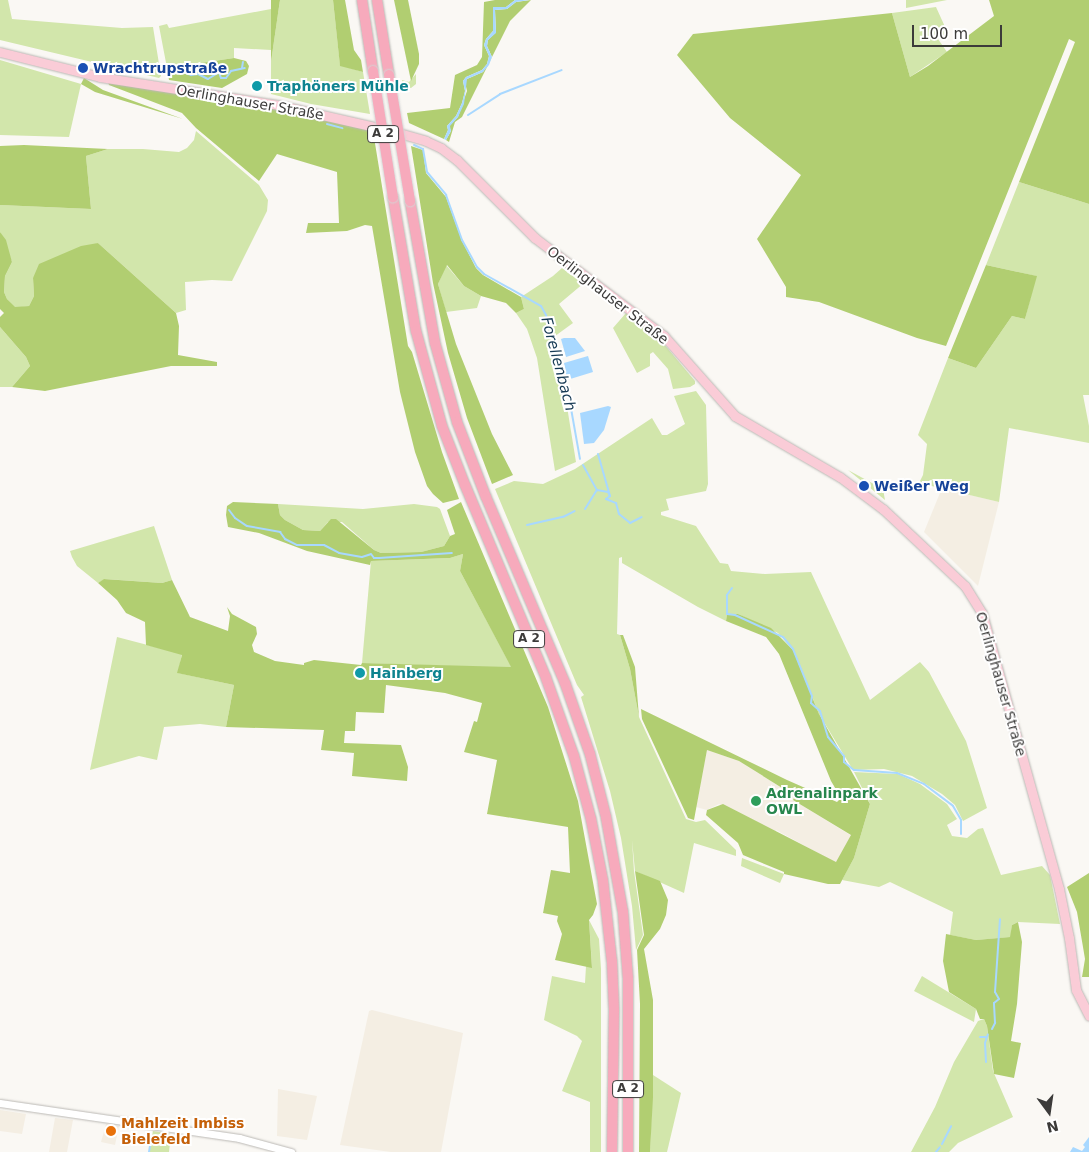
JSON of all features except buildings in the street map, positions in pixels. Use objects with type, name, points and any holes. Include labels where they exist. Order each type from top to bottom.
[{"type":"highway","name":"A 2","points":[[362,0],[416,331],[442,426],[465,486],[559,711],[591,819],[604,890],[612,962],[614,1010],[612,1152]]},
{"type":"highway","name":"A 2","points":[[378,0],[434,338],[457,422],[571,700],[590,754],[608,825],[623,912],[628,978],[628,1152]]},
{"type":"main road","name":"Oerlinghauser Straße","points":[[0,52],[100,77],[278,105],[392,131],[426,141],[441,148],[457,160],[535,238],[664,336],[735,416],[850,483],[883,509],[965,586],[982,613],[1061,898],[1076,990],[1089,1016]]},
{"type":"street","points":[[0,1103],[247,1139],[291,1152]]},
{"type":"shaded area","points":[[942,488],[999,502],[978,586],[924,532]]},
{"type":"shaded area","points":[[707,750],[739,761],[795,796],[793,800],[852,836],[836,863],[776,830],[775,832],[719,804],[707,810],[696,807]]},
{"type":"shaded area","points":[[372,1010],[463,1033],[441,1152],[391,1152],[340,1145],[369,1011]]},
{"type":"shaded area","points":[[278,1089],[317,1096],[307,1140],[277,1136]]},
{"type":"shaded area","points":[[0,1110],[26,1114],[22,1134],[0,1131]]},
{"type":"shaded area","points":[[55,1118],[73,1120],[67,1152],[49,1152]]},
{"type":"shaded area","points":[[106,1124],[119,1126],[115,1145],[101,1142]]},
{"type":"green space","points":[[0,0],[8,0],[12,19],[122,28],[153,27],[161,76],[159,78],[0,40]]},
{"type":"green space","points":[[271,0],[280,0],[271,62]]},
{"type":"green space","points":[[280,0],[333,0],[340,65],[363,72],[370,114],[311,104],[271,94],[271,62]]},
{"type":"green space","points":[[333,0],[345,0],[354,50],[361,60],[363,72],[340,66]]},
{"type":"green space","points":[[394,0],[408,0],[419,54],[419,64],[411,81]]},
{"type":"green space","points":[[515,0],[506,7],[493,7],[493,31],[486,39],[484,45],[489,56],[487,64],[482,70],[466,77],[463,81],[465,91],[462,103],[456,116],[447,126],[448,130],[444,139],[409,123],[407,113],[450,108],[455,75],[477,65],[482,57],[484,2]]},
{"type":"green space","points":[[531,0],[510,21],[492,57],[487,46],[488,40],[496,32],[495,10],[507,9],[516,2]]},
{"type":"green space","points":[[906,0],[947,0],[906,8]]},
{"type":"green space","points":[[989,0],[1089,0],[1089,204],[1019,182],[1075,42],[1069,39],[946,346],[917,338],[819,302],[786,297],[786,287],[757,239],[801,175],[730,118],[677,55],[693,34],[892,13],[910,77],[928,66],[994,16]]},
{"type":"green space","points":[[936,7],[946,29],[944,35],[938,39],[947,52],[910,77],[892,13]]},
{"type":"green space","points":[[271,9],[271,50],[234,48],[234,58],[167,68],[159,26],[167,24],[169,28]]},
{"type":"green space","points":[[492,57],[462,117],[455,122],[449,142],[446,140],[451,131],[449,126],[458,117],[467,91],[465,82],[467,79],[483,72]]},
{"type":"green space","points":[[234,58],[246,61],[249,66],[247,74],[222,88],[169,80],[167,68]]},
{"type":"green space","points":[[0,60],[81,84],[69,137],[0,135]]},
{"type":"green space","points":[[416,74],[416,84],[411,88],[403,87],[402,80],[409,82]]},
{"type":"green space","points":[[84,78],[103,90],[183,119],[95,92],[81,84]]},
{"type":"green space","points":[[108,82],[259,105],[373,131],[408,346],[412,352],[442,452],[459,499],[443,503],[433,494],[427,486],[415,452],[400,392],[372,226],[365,225],[347,231],[306,233],[308,223],[339,223],[337,172],[277,154],[259,181],[196,128],[182,113],[109,85]]},
{"type":"green space","points":[[196,131],[259,185],[268,200],[267,211],[232,281],[185,282],[186,310],[176,313],[98,243],[33,278],[34,296],[29,306],[15,308],[4,292],[5,276],[12,262],[0,232],[0,205],[91,209],[86,156],[108,149],[179,152],[187,148],[194,140]]},
{"type":"green space","points":[[24,145],[108,149],[86,156],[91,209],[0,205],[0,146]]},
{"type":"green space","points":[[411,146],[423,150],[426,173],[446,197],[462,241],[476,268],[483,275],[521,297],[524,309],[516,313],[506,303],[481,296],[464,286],[447,265],[438,284],[456,344],[492,434],[513,475],[492,484],[467,418],[448,353],[433,283]]},
{"type":"green space","points":[[1019,182],[1089,204],[1089,395],[1083,395],[1089,426],[1089,443],[1009,428],[999,502],[919,483],[923,475],[927,444],[918,435],[948,358],[976,368],[1012,316],[1025,319],[1036,276],[986,265]]},
{"type":"green space","points":[[0,232],[6,240],[12,262],[5,276],[4,292],[7,299],[15,307],[29,306],[34,296],[33,278],[39,264],[81,246],[98,243],[176,313],[179,326],[178,355],[217,362],[217,366],[171,366],[45,391],[12,387],[30,366],[26,357],[0,327],[0,317],[4,313],[0,309]]},
{"type":"green space","points":[[446,265],[464,286],[481,296],[477,308],[446,312],[438,284]]},
{"type":"green space","points":[[986,265],[1037,276],[1025,319],[1012,316],[976,368],[948,358]]},
{"type":"green space","points":[[562,268],[584,283],[559,304],[573,323],[551,339],[564,388],[576,462],[555,471],[537,358],[527,329],[516,313],[524,309],[521,297]]},
{"type":"green space","points":[[626,313],[664,344],[695,381],[695,384],[690,387],[673,389],[668,369],[653,352],[650,354],[650,366],[637,373],[613,328]]},
{"type":"green space","points":[[0,327],[26,357],[30,366],[12,387],[0,387]]},
{"type":"green space","points":[[696,391],[706,405],[708,484],[706,491],[666,499],[669,510],[661,512],[661,515],[696,526],[720,563],[728,564],[731,571],[765,574],[811,572],[870,700],[920,662],[929,672],[966,741],[987,808],[963,821],[955,805],[942,794],[912,776],[884,769],[853,770],[819,714],[794,651],[778,633],[738,614],[727,614],[726,621],[622,563],[622,557],[619,558],[617,634],[620,635],[630,669],[639,717],[686,819],[696,822],[705,820],[736,850],[736,856],[694,843],[684,893],[635,871],[632,840],[634,871],[643,935],[636,950],[632,906],[621,838],[610,791],[581,697],[584,695],[577,685],[495,489],[514,481],[543,484],[575,469],[652,418],[662,435],[667,435],[685,424],[674,396]]},
{"type":"green space","points":[[848,470],[883,489],[885,500]]},
{"type":"green space","points":[[233,502],[278,504],[280,515],[303,530],[320,531],[331,519],[336,519],[374,550],[381,553],[421,552],[444,546],[450,536],[455,534],[447,510],[461,502],[548,707],[578,801],[597,904],[589,920],[592,968],[555,960],[562,934],[557,921],[558,916],[543,913],[551,870],[570,873],[568,827],[487,814],[497,760],[464,752],[474,721],[477,722],[482,703],[445,693],[386,685],[384,713],[356,712],[355,731],[345,731],[344,743],[401,745],[408,767],[407,781],[352,776],[354,753],[321,750],[324,730],[226,727],[234,685],[177,673],[182,655],[146,645],[145,622],[126,613],[117,600],[98,583],[104,579],[162,583],[172,580],[190,617],[228,631],[230,616],[227,607],[232,614],[256,627],[257,634],[252,645],[254,652],[275,661],[304,665],[304,663],[314,660],[361,665],[362,663],[511,667],[460,571],[463,554],[450,558],[371,561],[370,565],[307,551],[259,533],[228,527],[227,506]]},
{"type":"green space","points":[[278,504],[363,509],[414,504],[437,507],[440,509],[450,536],[444,546],[421,552],[381,553],[374,550],[342,522],[328,522],[320,531],[303,530],[280,515]]},
{"type":"green space","points":[[154,526],[172,580],[162,583],[105,579],[98,583],[77,566],[72,557],[70,551]]},
{"type":"green space","points":[[463,554],[460,571],[512,668],[362,663],[371,561],[450,558]]},
{"type":"green space","points":[[727,614],[738,614],[771,628],[793,650],[819,714],[870,804],[854,858],[840,884],[828,884],[784,874],[784,872],[743,855],[738,843],[706,815],[707,810],[723,804],[836,862],[851,835],[793,800],[795,796],[739,761],[707,750],[694,820],[688,818],[642,719],[641,709],[787,780],[837,802],[841,798],[831,781],[779,654],[766,637],[726,621]]},
{"type":"green space","points":[[620,635],[623,635],[635,667],[639,717],[630,669]]},
{"type":"green space","points":[[117,637],[182,654],[178,673],[234,685],[226,727],[200,724],[164,727],[157,760],[139,756],[90,770]]},
{"type":"green space","points":[[854,772],[898,774],[920,784],[947,804],[957,819],[947,825],[952,836],[967,838],[978,829],[983,828],[1001,875],[1042,866],[1050,875],[1060,924],[1018,922],[1012,925],[1011,937],[976,940],[950,935],[953,912],[890,882],[879,887],[842,880],[854,858],[870,804]]},
{"type":"green space","points":[[742,858],[784,874],[780,883],[741,866]]},
{"type":"green space","points":[[635,871],[660,881],[668,900],[666,915],[660,929],[644,949],[653,1000],[653,1097],[650,1152],[639,1152],[640,1004],[637,950],[644,935]]},
{"type":"green space","points":[[1089,873],[1089,977],[1082,977],[1085,959],[1077,912],[1067,887]]},
{"type":"green space","points":[[589,920],[599,939],[601,969],[601,1152],[590,1152],[590,1102],[562,1091],[582,1041],[577,1036],[544,1020],[552,976],[585,983],[586,966],[592,967]]},
{"type":"green space","points":[[1018,922],[1022,942],[1017,1004],[1011,1041],[1021,1043],[1014,1078],[994,1074],[987,1026],[984,1019],[980,1019],[976,1009],[949,992],[943,961],[946,934],[976,940],[1010,937],[1012,925]]},
{"type":"green space","points":[[922,976],[976,1009],[974,1022],[914,991]]},
{"type":"green space","points":[[984,1019],[987,1026],[993,1071],[1013,1117],[958,1143],[949,1152],[911,1152],[935,1107],[954,1062],[978,1021]]},
{"type":"green space","points":[[653,1075],[681,1093],[667,1152],[650,1152]]},
{"type":"green space","points":[[153,1131],[171,1134],[169,1152],[149,1152]]},
{"type":"water","points":[[515,0],[529,0],[516,2],[507,9],[495,10],[496,33],[488,40],[487,46],[492,57],[489,65],[483,72],[467,79],[464,104],[458,117],[450,126],[451,131],[446,140],[444,139],[448,130],[447,126],[456,116],[462,103],[465,91],[463,81],[466,77],[482,70],[487,64],[489,56],[484,45],[486,39],[493,31],[493,7],[506,7]]},
{"type":"water","points":[[575,338],[585,351],[566,357],[561,339]]},
{"type":"water","points":[[588,356],[593,372],[567,380],[564,363]]},
{"type":"water","points":[[608,406],[611,407],[604,430],[594,443],[584,444],[580,413]]},
{"type":"water","points":[[1089,1137],[1089,1152],[1070,1152],[1073,1147],[1082,1151],[1085,1147],[1083,1145]]},
{"type":"waterway","name":"Forellenbach","points":[[242,68],[243,62]]},
{"type":"waterway","name":"Forellenbach","points":[[168,72],[177,73],[181,71],[191,75],[198,74],[208,79],[219,72],[221,78],[226,78],[231,71],[245,68]]},
{"type":"waterway","points":[[468,115],[500,94],[562,70]]},
{"type":"waterway","name":"Forellenbach","points":[[327,124],[342,128]]},
{"type":"waterway","name":"Forellenbach","points":[[414,145],[423,149],[427,172],[446,195],[462,240],[477,267],[484,274],[541,306],[546,315],[549,328],[553,334],[561,376],[567,386],[580,459]]},
{"type":"waterway","points":[[598,454],[610,496]]},
{"type":"waterway","name":"Forellenbach","points":[[583,465],[597,490],[608,492],[610,496],[606,499],[616,503],[619,514],[630,523],[642,517]]},
{"type":"waterway","points":[[585,509],[597,490]]},
{"type":"waterway","points":[[229,510],[235,518],[247,526],[280,532],[285,539],[297,545],[324,545],[339,553],[362,557],[371,554],[374,558],[452,553]]},
{"type":"waterway","points":[[527,525],[563,517],[575,511]]},
{"type":"waterway","name":"Forellenbach","points":[[732,588],[727,595],[727,614],[735,615],[783,637],[793,649],[812,696],[811,703],[820,711],[828,737],[844,756],[844,762],[854,770],[897,773],[924,784],[953,806],[961,820],[961,834]]},
{"type":"waterway","name":"Forellenbach","points":[[992,1029],[995,1023],[994,1003],[999,999],[995,992],[1000,919]]},
{"type":"waterway","name":"Forellenbach","points":[[986,1062],[985,1043],[988,1034]]},
{"type":"waterway","name":"Forellenbach","points":[[980,1037],[986,1037]]},
{"type":"waterway","name":"Forellenbach","points":[[942,1144],[951,1126]]},
{"type":"waterway","points":[[149,1152],[150,1146]]},
{"type":"waterway","name":"Forellenbach","points":[[936,1152],[940,1147]]},
{"type":"place","name":"Wrachtrupstraße","points":[[83,68]]},
{"type":"place","name":"Traphöners Mühle","points":[[257,86]]},
{"type":"place","name":"Weißer Weg","points":[[864,486]]},
{"type":"place","name":"Hainberg","points":[[360,673]]},
{"type":"place","name":"Adrenalinpark OWL","points":[[756,801]]},
{"type":"place","name":"Mahlzeit Imbiss Bielefeld","points":[[111,1131]]}]
